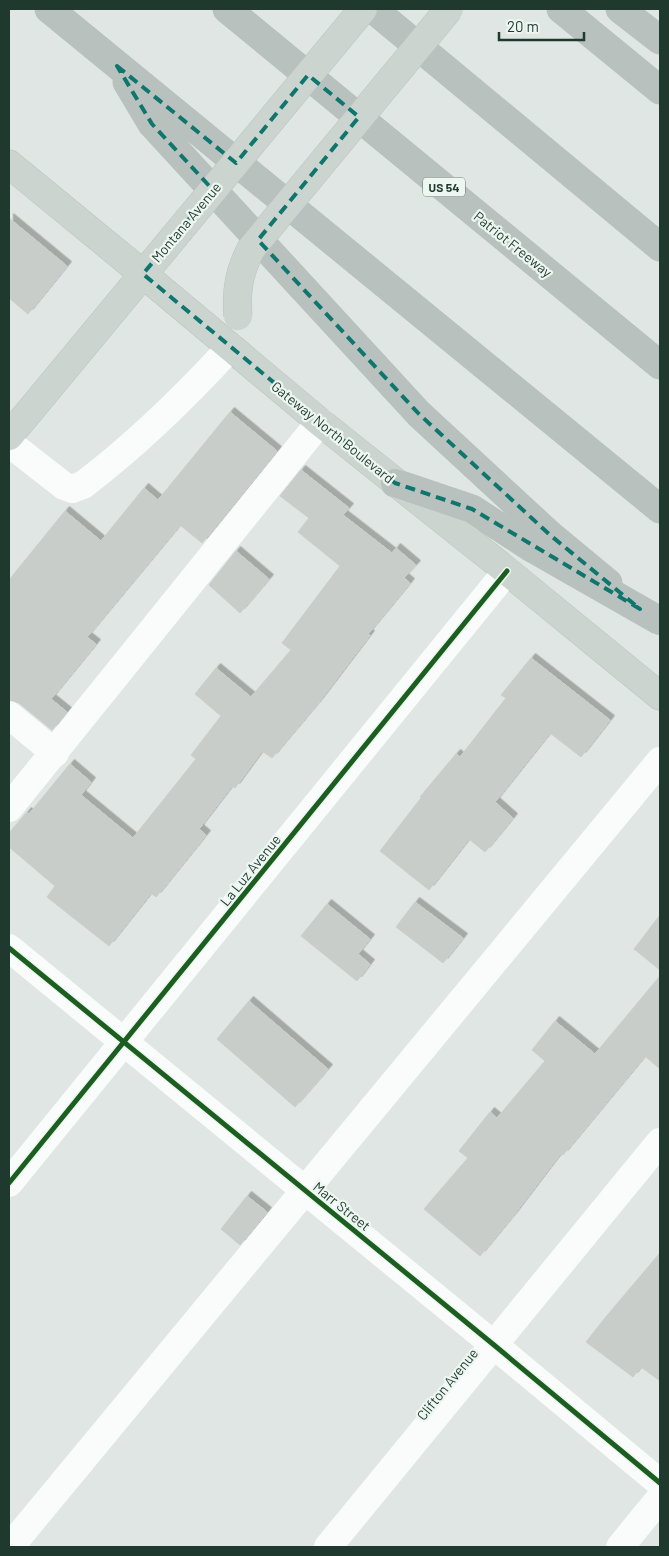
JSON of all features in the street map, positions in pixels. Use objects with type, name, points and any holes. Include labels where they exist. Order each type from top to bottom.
[{"type":"highway","points":[[49,9],[660,509]]},
{"type":"highway","name":"Patriot Freeway","points":[[227,9],[660,365]]},
{"type":"highway","points":[[373,9],[660,246]]},
{"type":"highway","points":[[561,9],[660,90]]},
{"type":"highway","points":[[620,9],[660,40]]},
{"type":"highway","points":[[117,66],[152,124],[419,414],[550,534],[660,626]]},
{"type":"highway","points":[[394,483],[472,509],[532,548],[660,621]]},
{"type":"main road","name":"Montana Avenue","points":[[9,436],[363,9]]},
{"type":"main road","points":[[235,352],[238,282],[243,264],[251,249],[448,9]]},
{"type":"main road","name":"Gateway North Boulevard","points":[[9,164],[394,483],[507,571],[660,696]]},
{"type":"street","points":[[9,443],[64,486],[72,489],[83,485],[235,352]]},
{"type":"street","points":[[9,808],[320,422]]},
{"type":"street","name":"La Luz Avenue","points":[[9,1184],[507,571]]},
{"type":"street","points":[[9,715],[55,753]]},
{"type":"street","points":[[10,1547],[660,761]]},
{"type":"street","name":"Marr Street","points":[[9,948],[660,1483]]},
{"type":"street","name":"Clifton Avenue","points":[[328,1547],[660,1142]]},
{"type":"street","points":[[620,1547],[660,1498]]},
{"type":"highlighted area","points":[[117,66],[236,163],[308,75],[359,117],[258,240],[419,414],[550,535],[640,609],[472,509],[395,483],[143,274],[213,190],[152,124]]},
{"type":"building","points":[[9,218],[67,266],[28,314],[9,298]]},
{"type":"building","points":[[230,412],[277,451],[202,543],[180,525],[87,637],[96,644],[51,699],[67,712],[52,730],[19,703],[9,700],[9,580],[65,511],[101,541],[144,488],[158,500]]},
{"type":"building","points":[[301,470],[349,508],[343,515],[392,553],[396,548],[416,565],[404,578],[410,583],[368,634],[370,635],[319,702],[272,758],[262,751],[235,788],[232,786],[199,829],[206,835],[156,897],[151,893],[109,946],[47,897],[55,886],[9,847],[9,833],[27,812],[29,814],[70,764],[91,782],[81,795],[133,838],[196,759],[191,755],[221,716],[195,694],[216,668],[251,697],[291,650],[282,643],[340,566],[298,532],[309,518],[280,496]]},
{"type":"building","points":[[236,551],[269,579],[240,613],[209,585]]},
{"type":"building","points":[[531,658],[610,720],[581,757],[550,733],[495,802],[513,818],[485,852],[469,839],[429,890],[380,851],[420,797],[456,754],[460,757],[506,698],[501,695]]},
{"type":"building","points":[[415,902],[463,938],[443,963],[396,927]]},
{"type":"building","points":[[327,904],[370,939],[358,954],[370,964],[357,981],[301,936]]},
{"type":"building","points":[[660,915],[660,970],[634,949]]},
{"type":"building","points":[[660,976],[660,1069],[645,1056],[563,1155],[561,1153],[480,1256],[424,1209],[468,1158],[459,1151],[490,1112],[497,1118],[545,1061],[532,1050],[555,1021],[595,1054]]},
{"type":"building","points":[[249,1001],[328,1069],[295,1107],[217,1039]]},
{"type":"building","points":[[247,1196],[267,1212],[240,1245],[221,1229]]},
{"type":"building","points":[[660,1253],[660,1381],[641,1367],[633,1377],[586,1342]]},
{"type":"cycle path","points":[[9,1183],[507,571]]},
{"type":"cycle path","points":[[9,948],[660,1483]]}]
